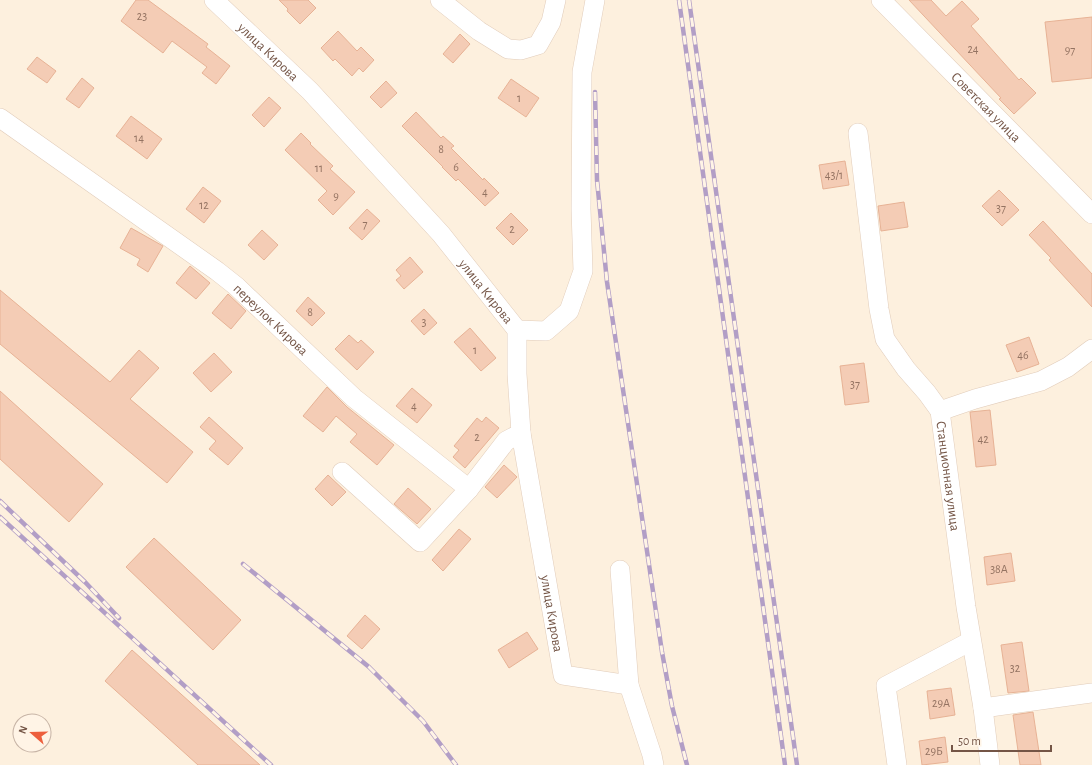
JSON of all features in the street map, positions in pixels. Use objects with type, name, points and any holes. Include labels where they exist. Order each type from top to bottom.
[{"type":"street","name":"улица Кирова","points":[[214,0],[315,96],[441,234],[517,330],[517,374],[521,433],[563,675],[629,685]]},
{"type":"street","points":[[440,0],[479,32],[508,49],[522,50],[538,45],[551,22],[556,0]]},
{"type":"street","points":[[517,330],[546,331],[569,311],[583,271],[581,209],[582,72],[595,0]]},
{"type":"street","name":"Советская улица","points":[[881,0],[1092,214]]},
{"type":"street","name":"переулок Кирова","points":[[0,118],[218,271],[236,286],[354,398],[469,488]]},
{"type":"street","name":"Станционная улица","points":[[858,133],[878,302],[885,339],[906,370],[927,393],[940,411],[971,641],[983,708],[990,765]]},
{"type":"street","points":[[940,411],[975,399],[1041,381],[1068,367],[1092,349]]},
{"type":"street","points":[[342,472],[420,542],[469,488],[506,441],[521,433]]},
{"type":"street","points":[[620,570],[629,685],[654,765]]},
{"type":"street","points":[[897,765],[886,686],[971,641]]},
{"type":"street","points":[[983,708],[1092,693]]},
{"type":"building","points":[[136,0],[148,0],[208,44],[206,47],[230,66],[216,84],[202,73],[207,67],[172,41],[163,53],[121,21]]},
{"type":"building","points":[[279,0],[308,0],[316,8],[300,24],[287,11],[288,9]]},
{"type":"building","points":[[909,0],[931,0],[946,16],[962,1],[979,19],[971,26],[1019,80],[1021,78],[1036,93],[1014,114],[999,99],[1001,98]]},
{"type":"building","points":[[1092,17],[1092,78],[1052,82],[1045,22]]},
{"type":"building","points":[[338,31],[357,51],[361,47],[374,60],[363,72],[359,68],[352,76],[335,59],[333,61],[321,48]]},
{"type":"building","points":[[460,34],[470,44],[453,63],[443,54]]},
{"type":"building","points":[[37,57],[56,71],[47,83],[27,69]]},
{"type":"building","points":[[82,78],[94,88],[79,108],[66,99]]},
{"type":"building","points":[[511,79],[539,98],[526,117],[498,98]]},
{"type":"building","points":[[386,81],[397,93],[381,108],[370,97]]},
{"type":"building","points":[[269,97],[281,108],[264,127],[252,115]]},
{"type":"building","points":[[416,112],[441,138],[443,136],[454,146],[451,148],[483,180],[484,178],[499,193],[485,206],[458,179],[456,181],[402,126]]},
{"type":"building","points":[[131,116],[162,139],[147,159],[116,136]]},
{"type":"building","points":[[301,133],[333,166],[330,169],[355,192],[333,215],[318,200],[327,191],[285,150]]},
{"type":"building","points":[[845,161],[849,185],[823,189],[819,165]]},
{"type":"building","points":[[203,187],[221,201],[204,223],[186,209]]},
{"type":"building","points":[[999,190],[1019,210],[1002,226],[982,206]]},
{"type":"building","points":[[904,202],[908,227],[881,231],[878,206]]},
{"type":"building","points":[[367,209],[380,221],[362,240],[349,228]]},
{"type":"building","points":[[511,213],[528,230],[513,245],[496,228]]},
{"type":"building","points":[[1043,221],[1092,274],[1092,307],[1049,260],[1051,258],[1029,235]]},
{"type":"building","points":[[131,228],[163,246],[148,272],[137,265],[140,259],[120,248]]},
{"type":"building","points":[[262,230],[278,245],[264,260],[248,245]]},
{"type":"building","points":[[410,257],[423,272],[404,289],[396,280],[401,276],[396,270]]},
{"type":"building","points":[[190,266],[210,283],[196,299],[176,283]]},
{"type":"building","points":[[0,290],[110,382],[139,350],[159,368],[130,399],[193,452],[167,483],[0,344]]},
{"type":"building","points":[[228,294],[246,311],[231,329],[212,313]]},
{"type":"building","points":[[308,297],[325,313],[312,326],[296,311]]},
{"type":"building","points":[[424,309],[437,323],[424,335],[411,321]]},
{"type":"building","points":[[470,328],[496,358],[481,371],[454,342]]},
{"type":"building","points":[[349,335],[358,343],[361,340],[374,352],[357,370],[335,349]]},
{"type":"building","points":[[1029,337],[1039,364],[1017,372],[1006,345]]},
{"type":"building","points":[[214,353],[232,372],[211,392],[193,373]]},
{"type":"building","points":[[864,363],[869,402],[845,405],[840,366]]},
{"type":"building","points":[[327,387],[347,407],[394,445],[377,465],[350,442],[357,434],[336,416],[323,432],[303,416]]},
{"type":"building","points":[[412,388],[432,405],[417,423],[396,406]]},
{"type":"building","points":[[0,391],[103,484],[69,522],[0,459]]},
{"type":"building","points":[[990,410],[996,465],[976,467],[970,412]]},
{"type":"building","points":[[209,417],[243,448],[228,465],[209,449],[216,441],[200,427]]},
{"type":"building","points":[[486,417],[499,428],[465,468],[453,457],[459,450],[454,446],[477,418],[482,422]]},
{"type":"building","points":[[504,465],[517,477],[497,498],[485,487]]},
{"type":"building","points":[[328,475],[346,492],[332,506],[315,489]]},
{"type":"building","points":[[408,488],[431,509],[417,524],[394,504]]},
{"type":"building","points":[[459,529],[471,539],[443,571],[432,560]]},
{"type":"building","points":[[154,538],[241,620],[213,650],[126,567]]},
{"type":"building","points":[[1011,553],[1015,581],[987,585],[984,557]]},
{"type":"building","points":[[365,615],[380,629],[362,649],[347,636]]},
{"type":"building","points":[[527,632],[538,649],[509,668],[498,650]]},
{"type":"building","points":[[1022,642],[1029,691],[1008,693],[1001,645]]},
{"type":"building","points":[[132,650],[260,765],[198,765],[105,681]]},
{"type":"building","points":[[951,688],[955,715],[930,719],[927,691]]},
{"type":"building","points":[[1033,712],[1041,765],[1020,765],[1013,715]]},
{"type":"building","points":[[945,737],[948,762],[922,765],[919,741]]},
{"type":"railway","points":[[679,0],[785,765]]},
{"type":"railway","points":[[689,0],[797,765]]},
{"type":"railway","points":[[595,92],[597,180],[607,282],[662,652],[672,706],[687,765]]},
{"type":"railway","points":[[0,501],[85,582],[119,618]]},
{"type":"railway","points":[[0,517],[271,765]]},
{"type":"railway","points":[[243,564],[369,667],[423,721],[456,765]]}]
